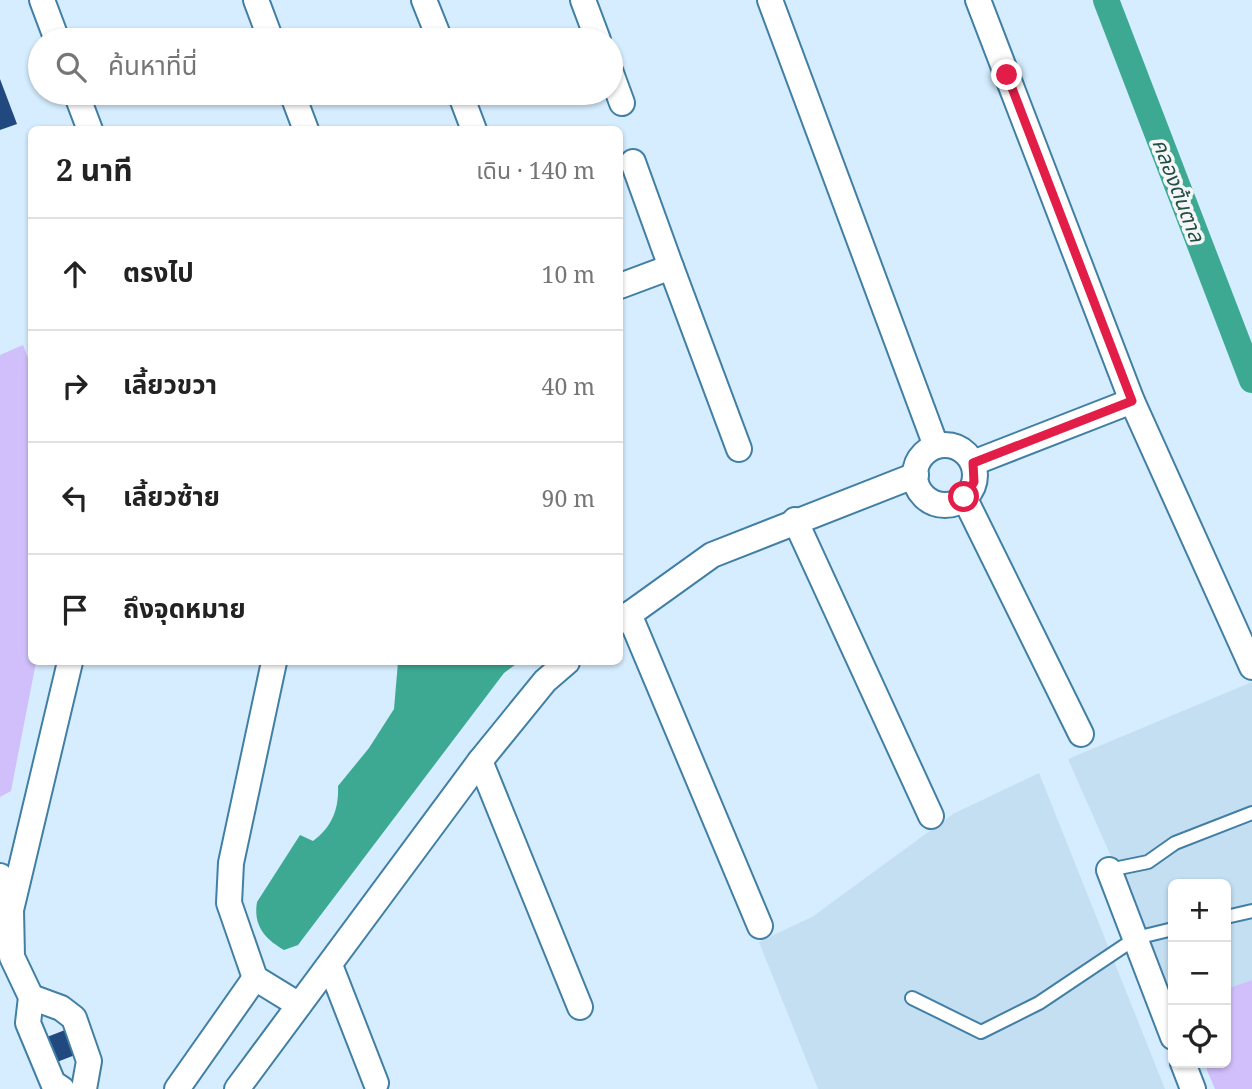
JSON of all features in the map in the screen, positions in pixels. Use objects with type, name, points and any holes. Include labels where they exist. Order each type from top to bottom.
[{"type":"street","points":[[41,0],[52,28]]},
{"type":"street","points":[[256,0],[266,28]]},
{"type":"street","points":[[424,0],[435,28]]},
{"type":"street","points":[[583,0],[594,28]]},
{"type":"street","points":[[770,0],[936,446]]},
{"type":"street","points":[[978,0],[1132,401],[1252,667]]},
{"type":"street","points":[[81,105],[88,126]]},
{"type":"street","points":[[297,105],[304,126]]},
{"type":"street","points":[[465,105],[472,126]]},
{"type":"street","points":[[632,162],[739,449]]},
{"type":"street","points":[[623,285],[671,267]]},
{"type":"street","points":[[973,463],[1132,401]]},
{"type":"street","points":[[936,446],[961,450],[973,463],[974,482],[964,497],[947,505],[929,499],[917,485],[916,475],[921,457],[936,446]]},
{"type":"street","points":[[760,926],[624,617],[712,555],[795,520],[916,475]]},
{"type":"street","points":[[964,497],[1081,734]]},
{"type":"street","points":[[795,520],[931,816]]},
{"type":"street","points":[[62,1089],[53,1083],[28,1023],[31,997],[12,957],[11,910],[69,665]]},
{"type":"street","points":[[273,665],[231,863],[229,902],[255,978],[299,1005]]},
{"type":"street","points":[[237,1089],[480,761],[545,681],[564,665]]},
{"type":"street","points":[[480,761],[580,1007]]},
{"type":"street","points":[[1109,870],[1168,1024]]},
{"type":"street","points":[[0,876],[11,910]]},
{"type":"street","points":[[330,965],[376,1083]]},
{"type":"street","points":[[177,1089],[255,978]]},
{"type":"street","points":[[31,997],[61,1008],[74,1018],[89,1061],[84,1089]]},
{"type":"street","points":[[1185,1068],[1193,1089]]},
{"type":"lane","points":[[1109,870],[1148,862],[1175,843],[1252,813]]},
{"type":"lane","points":[[1231,916],[1252,911]]},
{"type":"lane","points":[[912,998],[981,1032],[1039,1003],[1136,938],[1168,930]]},
{"type":"shaded area","points":[[23,345],[28,358],[28,665],[35,665],[11,791],[0,797],[0,355]]},
{"type":"shaded area","points":[[398,665],[515,665],[504,673],[298,945],[284,950],[262,931],[257,918],[257,902],[300,835],[313,841],[330,824],[336,810],[338,786],[369,748],[394,709]]},
{"type":"shaded area","points":[[1252,682],[1252,980],[1231,987],[1231,879],[1168,879],[1168,986],[1068,759]]},
{"type":"shaded area","points":[[1039,773],[1165,1089],[818,1089],[759,942],[812,917],[953,814]]},
{"type":"shaded area","points":[[1252,980],[1252,1089],[1215,1089],[1206,1068],[1231,1068],[1231,987]]},
{"type":"building","points":[[0,79],[17,124],[0,130]]},
{"type":"building","points":[[65,1030],[75,1055],[57,1062],[47,1037]]},
{"type":"waterway","name":"คลองต้นตาล","points":[[1106,0],[1252,380]]},
{"type":"route","points":[[964,497],[974,482],[973,463],[1132,401],[1007,75]]}]
